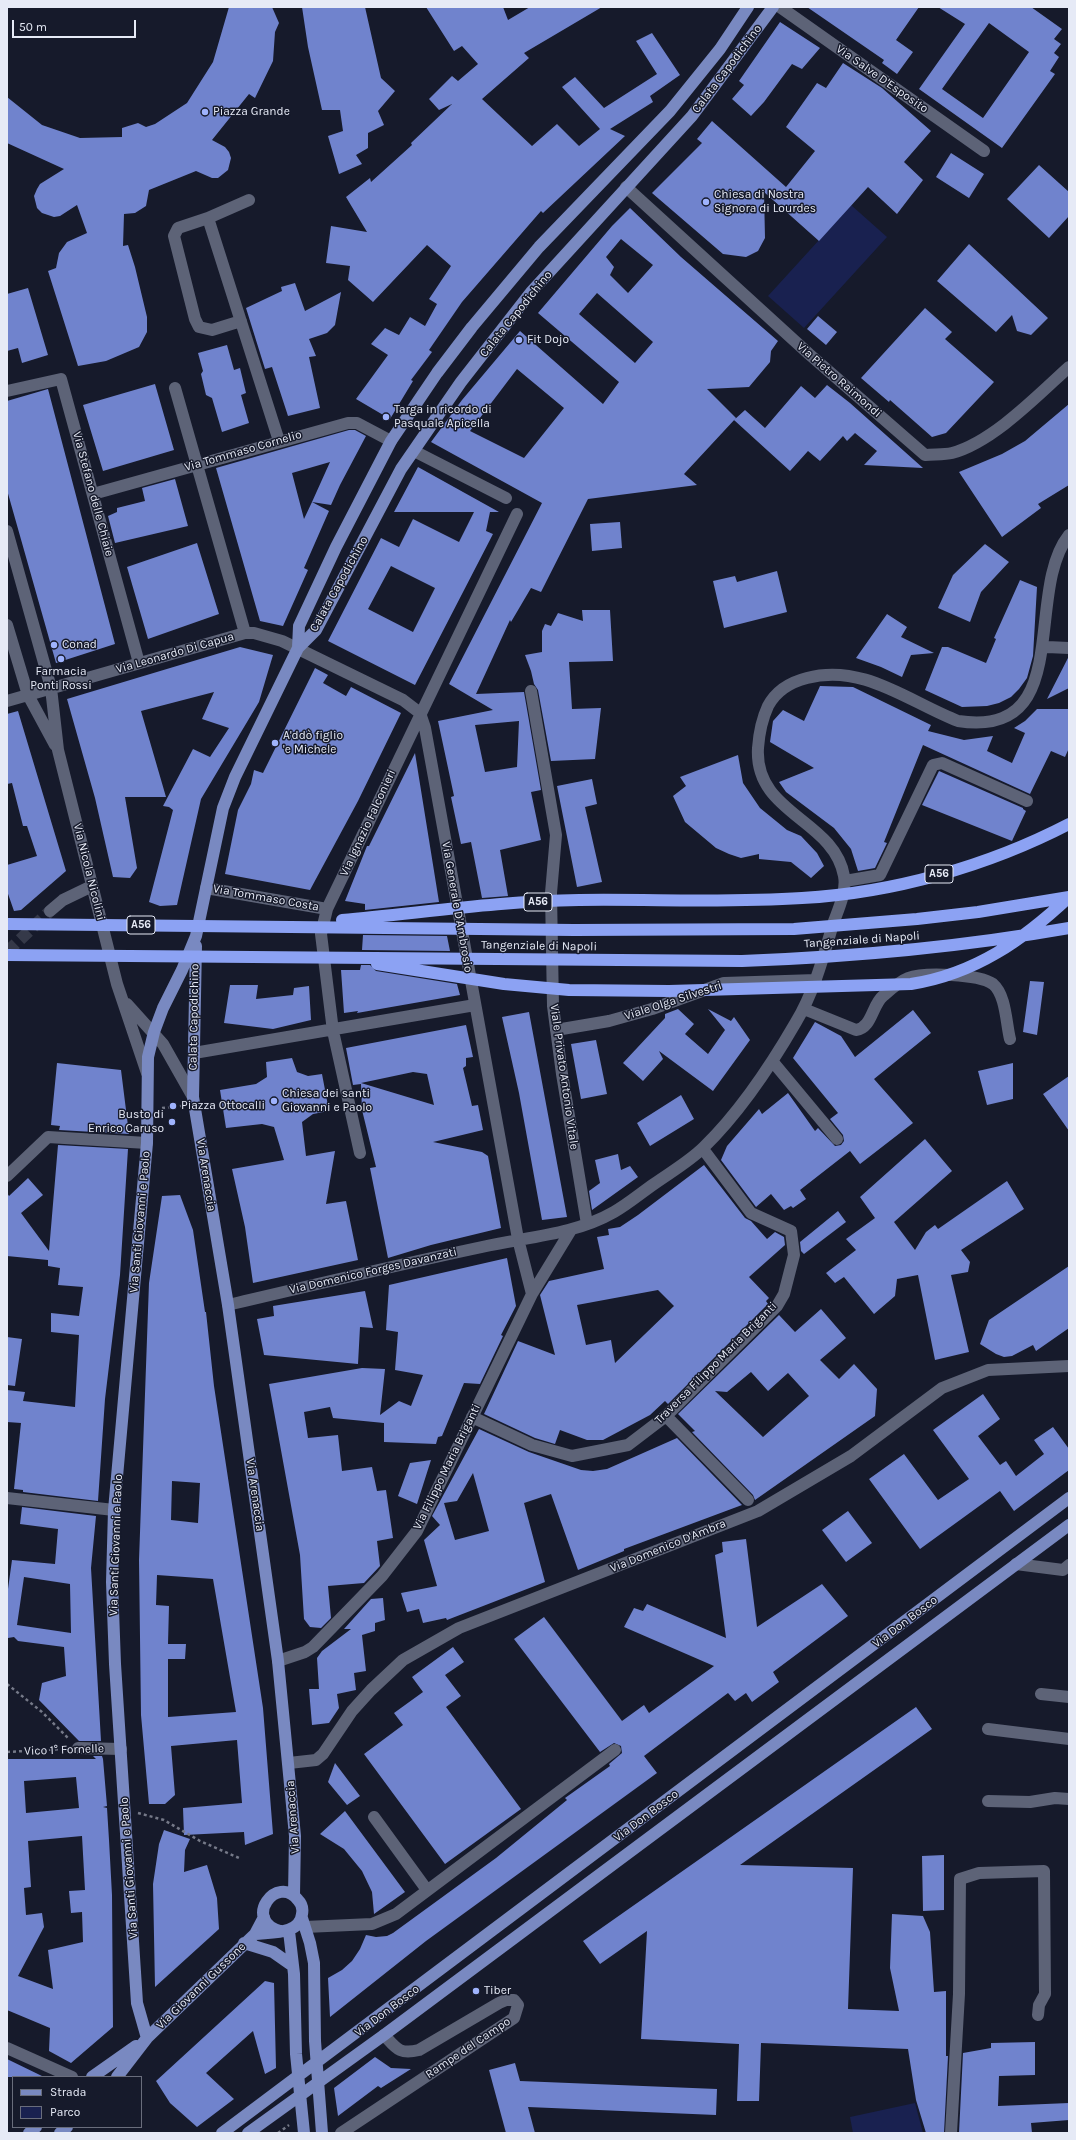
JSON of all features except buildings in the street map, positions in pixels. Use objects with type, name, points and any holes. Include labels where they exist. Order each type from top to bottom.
[{"type":"highway","name":"A56","points":[[275,926],[535,902],[748,900],[803,898],[861,892],[908,882],[973,863],[1030,842],[1069,824]]},
{"type":"highway","name":"Tangenziale di Napoli","points":[[7,924],[581,930],[794,929],[948,915],[1069,897]]},
{"type":"highway","points":[[336,958],[504,984],[569,990],[669,991],[911,984],[932,981],[957,973],[980,963],[1028,932],[1069,897]]},
{"type":"highway","name":"Tangenziale di Napoli","points":[[7,955],[671,962],[824,958],[972,944],[1069,928]]},
{"type":"main road","name":"Calata Capodichino","points":[[298,648],[299,626],[336,547],[391,441],[437,373],[472,327],[540,247],[675,105],[720,49],[748,7]]},
{"type":"main road","name":"Calata Capodichino","points":[[193,1097],[196,936],[223,808],[298,648],[316,630],[402,470],[461,382],[532,291],[692,116],[773,7]]},
{"type":"main road","points":[[611,173],[626,187]]},
{"type":"main road","name":"Calata Capodichino","points":[[147,1075],[154,1032],[196,936]]},
{"type":"main road","name":"Via Santi Giovanni e Paolo","points":[[147,1075],[147,1143],[114,1510],[112,1582],[121,1749],[138,2004],[147,2038]]},
{"type":"main road","name":"Via Arenaccia","points":[[193,1097],[228,1305],[278,1661],[295,1836],[294,1895]]},
{"type":"main road","name":"Via Don Bosco","points":[[222,2133],[374,2021],[1069,1498]]},
{"type":"main road","name":"Via Don Bosco","points":[[248,2133],[330,2074],[1069,1525]]},
{"type":"main road","points":[[303,1923],[284,1931],[270,1927],[264,1917],[264,1905],[270,1896],[282,1892],[294,1895],[301,1903],[303,1923],[314,1962],[315,2041],[322,2133]]},
{"type":"main road","name":"Via Giovanni Gussone","points":[[118,2076],[147,2038],[255,1934],[264,1917]]},
{"type":"main road","points":[[284,1931],[293,1966],[296,2054],[304,2133]]},
{"type":"main road","name":"Via Giovanni Gussone","points":[[255,1934],[284,1931]]},
{"type":"main road","points":[[244,1943],[273,1952],[293,1966]]},
{"type":"main road","points":[[374,2021],[384,2034]]},
{"type":"main road","name":"Via Giovanni Gussone","points":[[93,2076],[147,2038]]},
{"type":"street","name":"Via Salve D'Esposito","points":[[780,7],[984,151]]},
{"type":"street","name":"Via Pietro Raimondi","points":[[626,187],[808,354],[925,455],[952,453],[979,441],[1013,417],[1069,367]]},
{"type":"street","points":[[241,321],[212,330],[199,326],[195,319],[174,236],[178,228],[208,218],[249,200]]},
{"type":"street","points":[[208,218],[279,441]]},
{"type":"street","name":"Via Stefano delle Chiaie","points":[[7,391],[61,379],[139,663]]},
{"type":"street","points":[[175,388],[245,633]]},
{"type":"street","name":"Via Tommaso Cornelio","points":[[93,494],[196,464],[352,422],[391,441]]},
{"type":"street","points":[[414,451],[506,498]]},
{"type":"street","name":"Via Ignazio Falconieri","points":[[360,1153],[333,1031],[321,934],[327,909],[517,514]]},
{"type":"street","name":"Via Nicola Nicolini","points":[[7,531],[51,688],[58,750],[92,886],[121,995],[147,1075]]},
{"type":"street","points":[[532,1294],[518,1239],[571,1230],[613,1212],[703,1149],[729,1121],[773,1062],[804,1009],[816,980],[845,881],[841,862],[825,841],[771,793],[763,780],[758,763],[758,746],[760,728],[769,703],[787,685],[799,680],[814,676],[845,675],[869,680],[883,685],[958,721],[974,723],[994,721],[1010,716],[1027,705],[1036,690],[1045,661],[1055,563],[1069,535]]},
{"type":"street","name":"Via Nicola Nicolini","points":[[7,625],[28,695],[58,750]]},
{"type":"street","name":"Via Leonardo Di Capua","points":[[7,701],[245,633],[276,639],[298,648]]},
{"type":"street","points":[[1047,647],[1069,648]]},
{"type":"street","points":[[298,648],[403,700],[420,714]]},
{"type":"street","name":"Viale Privato Antonio Vitale","points":[[531,691],[556,835],[551,893],[553,1006],[587,1224]]},
{"type":"street","name":"Via Generale D'Ambrosio","points":[[420,714],[425,728],[518,1239]]},
{"type":"street","points":[[845,881],[880,875],[932,765],[942,763],[1027,801]]},
{"type":"street","points":[[50,911],[63,900],[92,886]]},
{"type":"street","name":"Via Tommaso Costa","points":[[206,888],[327,909]]},
{"type":"street","points":[[804,1009],[856,1030],[863,1029],[867,1024],[870,1014],[881,997],[907,978],[926,974],[977,979],[992,984],[1001,995],[1010,1039]]},
{"type":"street","name":"Viale Olga Silvestri","points":[[556,1030],[609,1021],[652,1009],[724,983],[816,980]]},
{"type":"street","name":"Via Nicola Nicolini","points":[[121,995],[127,1005],[154,1032],[172,1058],[193,1097]]},
{"type":"street","points":[[194,1053],[333,1031],[475,1005]]},
{"type":"street","points":[[773,1062],[837,1139]]},
{"type":"street","points":[[7,1176],[48,1137],[147,1143]]},
{"type":"street","name":"Traversa Filippo Maria Briganti","points":[[472,1416],[532,1445],[572,1456],[628,1445],[666,1416],[777,1306],[784,1294],[794,1255],[791,1231],[751,1213],[703,1149]]},
{"type":"street","name":"Via Filippo Maria Briganti","points":[[278,1661],[305,1652],[313,1647],[377,1581],[417,1531],[532,1294],[571,1230]]},
{"type":"street","name":"Via Domenico Forges Davanzati","points":[[228,1305],[518,1239]]},
{"type":"street","name":"Via Domenico D'Ambra","points":[[289,1763],[316,1760],[352,1711],[370,1690],[403,1660],[460,1628],[758,1511],[850,1456],[942,1388],[988,1370],[1069,1366]]},
{"type":"street","points":[[666,1416],[748,1500]]},
{"type":"street","points":[[7,1498],[114,1510]]},
{"type":"street","points":[[1016,1564],[1063,1570],[1069,1565]]},
{"type":"street","points":[[1041,1694],[1069,1697]]},
{"type":"street","points":[[988,1729],[1069,1739]]},
{"type":"street","name":"Vico 1° Fornelle","points":[[78,1748],[121,1749]]},
{"type":"street","points":[[303,1923],[372,1924],[396,1914],[615,1750]]},
{"type":"street","points":[[988,1801],[1030,1802],[1055,1798],[1069,1799]]},
{"type":"street","points":[[374,1816],[427,1890]]},
{"type":"street","points":[[951,2133],[959,1994],[960,1879],[979,1873],[1044,1871],[1045,1994],[1039,2005],[1038,2015]]},
{"type":"street","name":"Rampe del Campo","points":[[341,2133],[514,2018],[518,2005],[514,2000],[506,2000],[499,2003],[419,2050],[409,2053],[402,2052],[395,2047],[384,2034]]},
{"type":"street","points":[[7,2048],[70,2076]]},
{"type":"path","points":[[162,1108],[183,1106]]},
{"type":"path","points":[[7,1684],[42,1712],[78,1748]]},
{"type":"path","name":"Vico 1° Fornelle","points":[[7,1752],[78,1748]]},
{"type":"path","points":[[125,1810],[164,1820],[200,1841],[239,1858]]},
{"type":"path","points":[[278,2133],[292,2122]]},
{"type":"green space","points":[[851,205],[887,237],[804,328],[768,296]]},
{"type":"green space","points":[[915,2103],[923,2133],[853,2133],[850,2117]]},
{"type":"tunnel","points":[[7,952],[50,911]]},
{"type":"place","name":"Piazza Grande","points":[[205,112]]},
{"type":"place","name":"Chiesa di Nostra Signora di Lourdes","points":[[706,202]]},
{"type":"place","name":"Fit Dojo","points":[[519,340]]},
{"type":"place","name":"Targa in ricordo di Pasquale Apicella","points":[[386,417]]},
{"type":"place","name":"Conad","points":[[54,645]]},
{"type":"place","name":"Farmacia Ponti Rossi","points":[[61,659]]},
{"type":"place","name":"A'ddò figlio 'e Michele","points":[[275,743]]},
{"type":"place","name":"Chiesa dei santi Giovanni e Paolo","points":[[274,1101]]},
{"type":"place","name":"Piazza Ottocalli","points":[[173,1106]]},
{"type":"place","name":"Busto di Enrico Caruso","points":[[172,1122]]},
{"type":"place","name":"Tiber","points":[[476,1991]]}]
